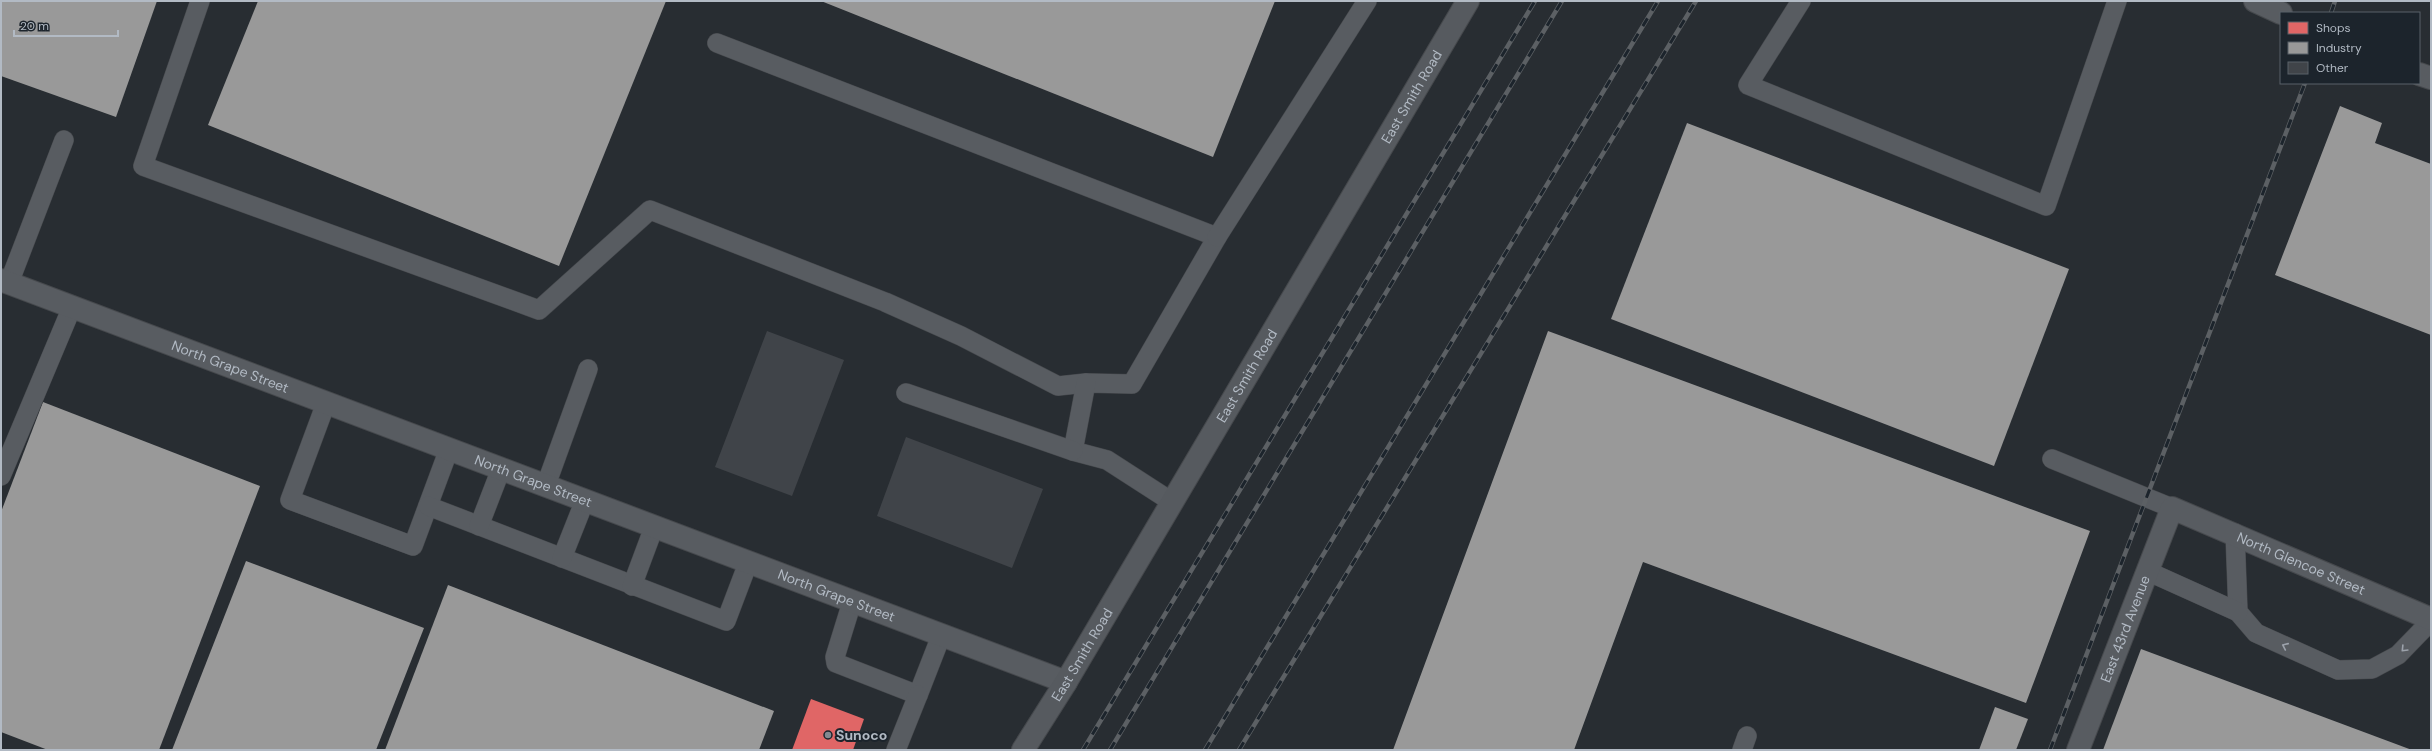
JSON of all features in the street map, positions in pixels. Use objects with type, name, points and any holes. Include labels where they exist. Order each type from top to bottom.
[{"type":"street","name":"East Smith Road","points":[[1023,750],[1066,682],[1468,1]]},
{"type":"street","points":[[2255,1],[2280,13]]},
{"type":"street","points":[[2420,74],[2431,78]]},
{"type":"street","name":"North Grape Street","points":[[5,281],[941,636],[1013,660],[1066,682]]},
{"type":"street","name":"North Glencoe Street","points":[[2172,508],[2235,533],[2431,620]]},
{"type":"street","name":"East 43rd Avenue","points":[[2078,750],[2172,508]]},
{"type":"lane","points":[[200,1],[143,166],[539,310],[650,210],[885,302],[961,336],[1058,386],[1086,383],[1132,384],[1217,237],[1366,1]]},
{"type":"lane","points":[[1801,1],[1748,85],[2046,206],[2117,1]]},
{"type":"lane","points":[[717,43],[1217,237]]},
{"type":"lane","points":[[5,281],[64,140]]},
{"type":"lane","points":[[1,476],[72,307]]},
{"type":"lane","points":[[546,485],[588,368]]},
{"type":"lane","points":[[1073,451],[1086,383]]},
{"type":"lane","points":[[906,393],[1073,451],[1107,460],[1172,502]]},
{"type":"lane","points":[[326,403],[290,500],[413,546],[449,449]]},
{"type":"lane","points":[[2052,459],[2172,508]]},
{"type":"lane","points":[[479,526],[501,468]]},
{"type":"lane","points":[[562,558],[585,500]]},
{"type":"lane","points":[[428,506],[726,621],[748,563]]},
{"type":"lane","points":[[632,586],[654,527]]},
{"type":"lane","points":[[2235,533],[2238,612]]},
{"type":"lane","points":[[2147,571],[2238,612],[2256,633],[2338,670],[2372,669],[2392,659],[2398,655],[2431,620]]},
{"type":"lane","points":[[852,602],[835,657],[836,663],[918,695]]},
{"type":"lane","points":[[896,750],[941,636]]},
{"type":"building: Shops","name":"Sunoco","points":[[811,699],[864,719],[853,750],[792,750]]},
{"type":"building: Industry","points":[[1,1],[157,1],[116,117],[1,76]]},
{"type":"building: Industry","points":[[258,1],[666,1],[559,266],[208,125]]},
{"type":"building: Industry","points":[[821,1],[1275,1],[1213,157]]},
{"type":"building: Industry","points":[[2340,106],[2382,123],[2375,143],[2431,164],[2431,335],[2275,275]]},
{"type":"building: Industry","points":[[1687,123],[2069,269],[1994,466],[1611,319]]},
{"type":"building: Industry","points":[[1548,331],[2090,531],[2026,703],[1643,562],[1574,750],[1393,750]]},
{"type":"building: Industry","points":[[43,402],[260,486],[159,750],[48,750],[1,732],[1,512]]},
{"type":"building: Industry","points":[[246,561],[424,628],[376,750],[172,750]]},
{"type":"building: Industry","points":[[448,585],[774,711],[759,750],[385,750]]},
{"type":"building: Industry","points":[[2141,649],[2412,750],[2103,750]]},
{"type":"building: Industry","points":[[1995,707],[2028,719],[2016,750],[1979,750]]},
{"type":"building: Other","points":[[767,331],[844,360],[792,496],[715,467]]},
{"type":"building: Other","points":[[906,437],[1043,489],[1012,568],[877,516]]},
{"type":"railway","points":[[1083,750],[1535,1]]},
{"type":"railway","points":[[1110,750],[1562,1]]},
{"type":"railway","points":[[1205,750],[1658,1]]},
{"type":"railway","points":[[1239,750],[1696,1]]},
{"type":"railway","points":[[2331,12],[2335,1]]},
{"type":"railway","points":[[2050,750],[2305,84]]},
{"type":"place","name":"Sunoco","points":[[828,735]]}]
